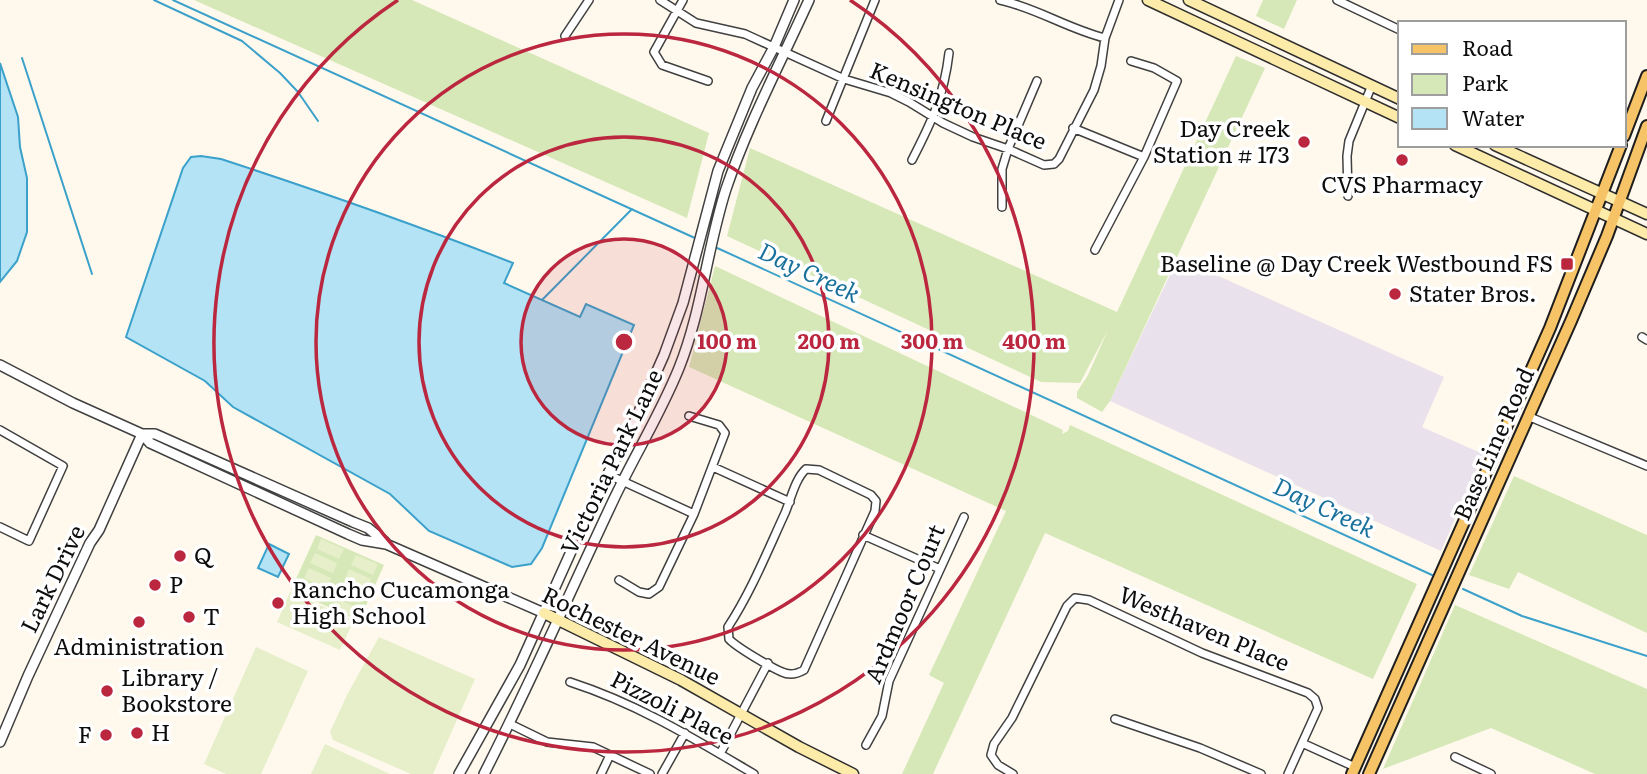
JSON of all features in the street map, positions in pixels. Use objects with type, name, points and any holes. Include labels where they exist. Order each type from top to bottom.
[{"type":"main road","points":[[1148,0],[1398,117]]},
{"type":"main road","points":[[1189,0],[1398,98]]},
{"type":"main road","points":[[1626,131],[1647,76]]},
{"type":"main road","name":"Base Line Road","points":[[1369,774],[1530,417],[1613,218],[1647,126]]},
{"type":"main road","points":[[1459,147],[1647,234]]},
{"type":"main road","points":[[1499,147],[1647,214]]},
{"type":"main road","name":"Base Line Road","points":[[1354,770],[1550,328],[1620,147]]},
{"type":"main road","name":"Rochester Avenue","points":[[544,613],[681,680],[822,760],[853,774]]},
{"type":"street","points":[[565,36],[589,0]]},
{"type":"street","name":"Kensington Place","points":[[660,0],[696,23],[733,30],[844,79],[891,93],[958,132],[1008,149],[1038,163],[1049,165],[1059,159],[1073,128]]},
{"type":"street","points":[[683,0],[654,52],[662,65],[708,82]]},
{"type":"street","name":"Victoria Park Lane","points":[[459,774],[520,665],[671,338],[683,303],[709,197],[725,151],[794,0]]},
{"type":"street","name":"Victoria Park Lane","points":[[484,774],[623,481],[658,418],[694,323],[715,229],[739,157],[809,0]]},
{"type":"street","points":[[826,121],[875,0]]},
{"type":"street","points":[[1000,0],[1023,5],[1075,29],[1105,38]]},
{"type":"street","points":[[1119,0],[1105,38],[1094,90],[1073,128],[1144,158]]},
{"type":"street","points":[[1337,0],[1398,29]]},
{"type":"street","points":[[912,160],[934,118],[945,84],[949,52]]},
{"type":"street","points":[[1095,250],[1144,158],[1177,81],[1154,68],[1131,61]]},
{"type":"street","points":[[1002,207],[1002,169],[1037,81]]},
{"type":"street","points":[[1348,196],[1347,150],[1351,133],[1372,85]]},
{"type":"street","name":"Rochester Avenue","points":[[0,365],[142,435],[150,443],[348,534],[362,540],[386,544],[544,613]]},
{"type":"street","points":[[619,580],[639,592],[649,594],[659,587],[694,514],[725,433],[719,425],[689,416]]},
{"type":"street","points":[[1530,417],[1647,466]]},
{"type":"street","points":[[0,430],[63,466],[29,541],[0,527]]},
{"type":"street","name":"Lark Drive","points":[[0,742],[28,676],[142,435]]},
{"type":"street","points":[[713,467],[790,502]]},
{"type":"street","points":[[806,469],[819,470],[871,495],[876,501],[875,511],[863,535],[804,670],[797,675],[783,673],[737,648],[729,639],[728,627],[751,586],[790,502],[799,475],[806,469]]},
{"type":"street","points":[[607,474],[694,514]]},
{"type":"street","name":"Ardmoor Court","points":[[866,745],[882,716],[889,681],[964,517]]},
{"type":"street","points":[[863,535],[940,569]]},
{"type":"street","name":"Westhaven Place","points":[[1013,774],[998,765],[991,755],[994,744],[1012,718],[1068,606],[1075,598],[1089,600],[1202,653],[1308,693],[1315,699],[1318,708],[1302,743]]},
{"type":"street","points":[[720,754],[768,663]]},
{"type":"street","name":"Pizzoli Place","points":[[570,682],[619,699],[685,733],[754,774]]},
{"type":"street","points":[[1115,719],[1200,748],[1261,774]]},
{"type":"street","points":[[510,724],[547,742],[593,747],[649,774]]},
{"type":"street","points":[[663,774],[685,733]]},
{"type":"street","points":[[1288,774],[1302,743],[1354,770]]},
{"type":"street","points":[[601,774],[610,755]]},
{"type":"street","points":[[1455,757],[1491,774]]},
{"type":"shaded area","points":[[1178,258],[1444,377],[1422,427],[1483,454],[1441,551],[1110,401]]},
{"type":"green space","points":[[194,0],[412,0],[709,133],[687,218]]},
{"type":"green space","points":[[1263,0],[1297,0],[1284,29],[1256,16]]},
{"type":"green space","points":[[1236,56],[1265,68],[1110,401],[1102,412],[1077,398],[1077,392],[1088,375],[1108,330],[1080,383],[1041,382],[727,236],[750,148],[1117,312]]},
{"type":"green space","points":[[715,266],[1063,430],[1062,434],[1068,431],[1070,425],[1417,584],[1373,679],[1045,533],[933,774],[902,774],[944,683],[929,675],[1006,511],[689,367]]},
{"type":"green space","points":[[1514,476],[1647,535],[1647,633],[1518,572],[1509,589],[1469,575]]},
{"type":"green space","points":[[316,535],[384,565],[359,621],[291,590]]},
{"type":"green space","points":[[321,539],[344,549],[339,559],[317,549]]},
{"type":"green space","points":[[315,553],[337,563],[333,573],[310,563]]},
{"type":"green space","points":[[356,555],[378,564],[373,575],[351,565]]},
{"type":"green space","points":[[309,568],[331,578],[326,588],[304,578]]},
{"type":"green space","points":[[349,569],[371,579],[367,589],[345,579]]},
{"type":"green space","points":[[302,582],[324,592],[320,602],[298,592]]},
{"type":"green space","points":[[343,583],[365,593],[360,603],[338,593]]},
{"type":"green space","points":[[290,592],[354,620],[340,650],[277,622]]},
{"type":"green space","points":[[336,598],[358,608],[354,618],[332,608]]},
{"type":"green space","points":[[1455,605],[1647,689],[1647,774],[1595,774],[1491,728],[1383,769]]},
{"type":"green space","points":[[379,637],[475,679],[433,774],[411,774],[333,740],[330,732]]},
{"type":"green space","points":[[256,647],[308,671],[261,774],[226,774],[204,764]]},
{"type":"green space","points":[[325,744],[390,774],[311,774]]},
{"type":"water","points":[[0,63],[18,117],[20,147],[27,178],[27,232],[17,261],[0,282]]},
{"type":"water","points":[[191,157],[221,159],[294,183],[513,263],[504,283],[580,317],[586,304],[634,325],[542,548],[531,564],[512,567],[429,531],[390,494],[233,407],[205,381],[126,337],[183,168]]},
{"type":"water","points":[[269,544],[289,554],[278,577],[258,568]]},
{"type":"waterway","points":[[154,0],[242,41],[280,73],[298,92],[318,121]]},
{"type":"waterway","name":"Day Creek","points":[[173,0],[697,239]]},
{"type":"waterway","points":[[22,58],[92,274]]},
{"type":"waterway","points":[[542,300],[632,209]]},
{"type":"waterway","name":"Day Creek","points":[[715,247],[1432,575]]},
{"type":"waterway","name":"Day Creek","points":[[1463,589],[1522,616],[1647,656]]},
{"type":"place","name":"Day Creek Station # 173","points":[[1304,142]]},
{"type":"place","name":"CVS Pharmacy","points":[[1402,160]]},
{"type":"place","name":"Baseline @ Day Creek Westbound FS","points":[[1567,264]]},
{"type":"place","name":"Stater Bros.","points":[[1395,294]]},
{"type":"place","name":"Q","points":[[180,556]]},
{"type":"place","name":"P","points":[[155,585]]},
{"type":"place","name":"Rancho Cucamonga High School","points":[[278,603]]},
{"type":"place","name":"T","points":[[189,617]]},
{"type":"place","name":"Administration","points":[[139,622]]},
{"type":"place","name":"Library / Bookstore","points":[[107,691]]},
{"type":"place","name":"H","points":[[137,733]]},
{"type":"place","name":"F","points":[[106,735]]}]
